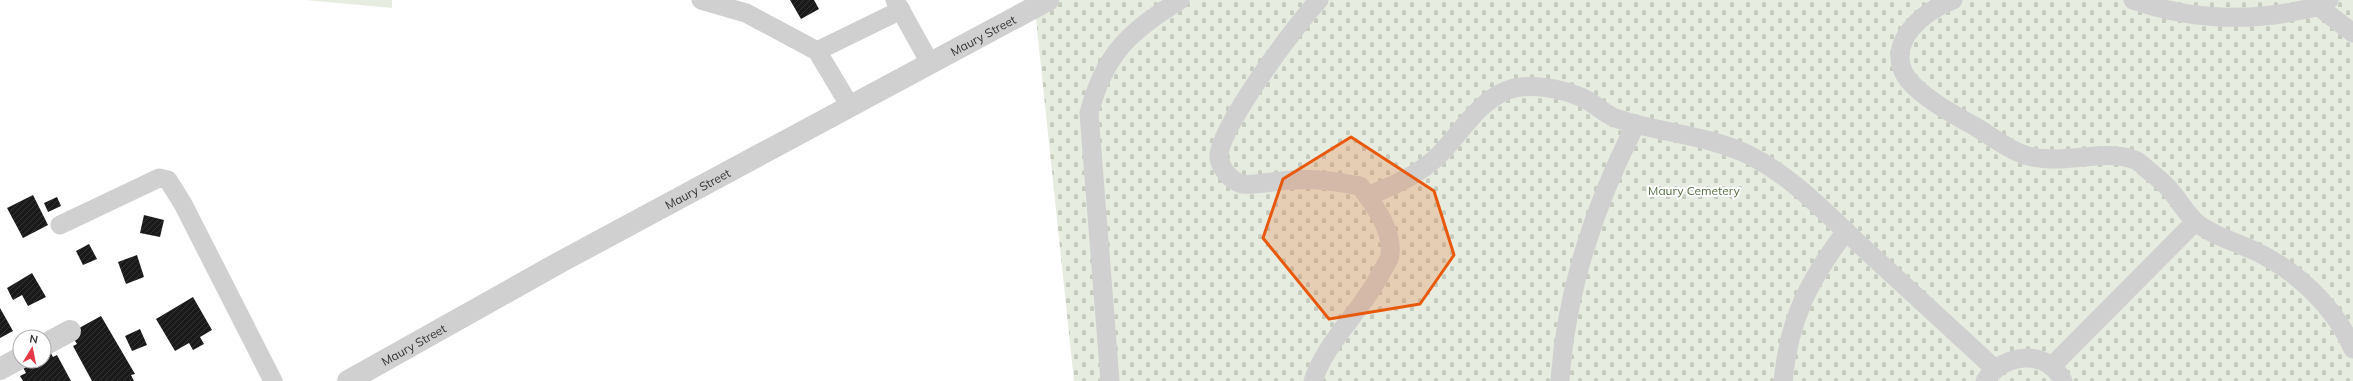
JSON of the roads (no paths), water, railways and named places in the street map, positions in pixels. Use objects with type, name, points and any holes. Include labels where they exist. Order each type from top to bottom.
[{"type":"street","name":"Maury Street","points":[[348,381],[564,260],[1048,0]]},
{"type":"street","points":[[52,341],[70,331]]},
{"type":"street","points":[[0,369],[12,362]]},
{"type":"lane","points":[[701,0],[746,13],[816,51],[850,106]]},
{"type":"lane","points":[[1110,381],[1089,113],[1094,93],[1108,65],[1124,40],[1152,18],[1180,0]]},
{"type":"lane","points":[[1314,381],[1319,363],[1351,320],[1378,279],[1390,254],[1387,229],[1377,209],[1360,186],[1319,178],[1242,184],[1224,172],[1219,157],[1225,134],[1253,88],[1301,18],[1319,0]]},
{"type":"lane","points":[[1953,0],[1941,5],[1920,19],[1907,32],[1900,54],[1905,75],[1932,101],[2024,155],[2045,159],[2078,159],[2109,154],[2136,160],[2169,188],[2195,222],[2206,230],[2262,254],[2290,272],[2326,305],[2353,349]]},
{"type":"lane","points":[[2133,0],[2164,10],[2209,16],[2263,17],[2324,3],[2353,34]]},
{"type":"lane","points":[[816,51],[898,5],[930,63]]},
{"type":"lane","points":[[1367,196],[1396,185],[1418,172],[1438,156],[1488,100],[1509,89],[1530,87],[1559,91],[1583,98],[1612,117],[1720,144],[1750,156],[1791,181],[1846,231],[1990,375],[2007,361],[2022,357],[2036,359],[2057,374],[2195,222]]},
{"type":"lane","points":[[1560,381],[1562,348],[1575,281],[1601,202],[1620,154],[1636,124]]},
{"type":"lane","points":[[60,225],[159,178],[168,180],[183,204],[273,381]]},
{"type":"lane","points":[[1783,381],[1792,333],[1810,283],[1846,231]]},
{"type":"park label","name":"Maury Cemetery","points":[[1694,190]]}]
